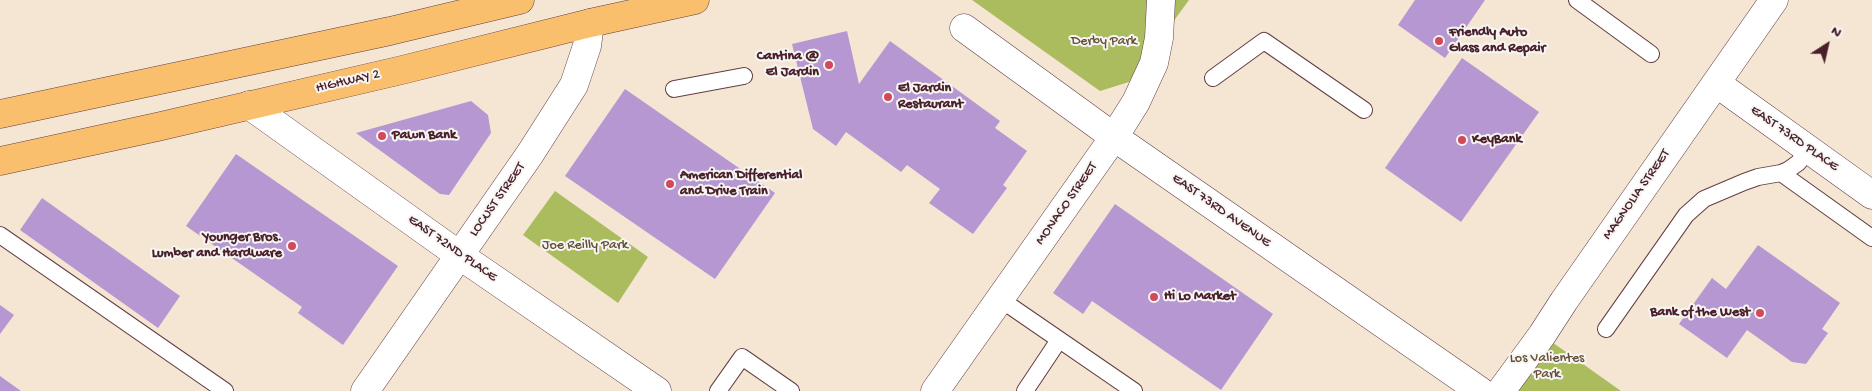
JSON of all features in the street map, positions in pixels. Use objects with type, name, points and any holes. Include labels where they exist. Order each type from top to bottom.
[{"type":"main road","points":[[0,114],[390,31],[520,0]]},
{"type":"main road","name":"HIGHWAY 2","points":[[0,161],[402,70],[590,23],[695,0]]},
{"type":"street","name":"MONACO STREET","points":[[935,391],[1114,137],[1136,102],[1154,64],[1159,38],[1161,0]]},
{"type":"street","name":"MAGNOLIA STREET","points":[[1500,391],[1542,335],[1564,300],[1774,0]]},
{"type":"street","name":"LOCUST STREET","points":[[365,391],[530,154],[574,85],[587,46],[590,23]]},
{"type":"street","name":"EAST 73RD AVENUE","points":[[964,28],[1114,137],[1480,391]]},
{"type":"street","name":"EAST 73RD PLACE","points":[[1716,83],[1872,194]]},
{"type":"street","name":"EAST 72ND PLACE","points":[[249,105],[656,391]]},
{"type":"lane","points":[[1577,0],[1651,54]]},
{"type":"lane","points":[[1213,78],[1264,41],[1364,110]]},
{"type":"lane","points":[[674,89],[744,76]]},
{"type":"lane","points":[[1606,328],[1686,214],[1704,199],[1744,182],[1758,177],[1782,174],[1798,163],[1809,149]]},
{"type":"lane","points":[[1782,174],[1872,238]]},
{"type":"lane","points":[[0,235],[225,391]]},
{"type":"lane","points":[[1000,299],[1134,391]]},
{"type":"lane","points":[[1025,391],[1059,340]]},
{"type":"lane","points":[[718,391],[742,357],[791,391]]},
{"type":"green space","name":"Derby Park","points":[[972,0],[1189,0],[1129,82],[1100,91]]},
{"type":"green space","name":"Joe Reilly Park","points":[[555,191],[648,257],[618,303],[523,235]]},
{"type":"green space","name":"Los Valientes Park","points":[[1542,335],[1621,391],[1501,391]]},
{"type":"building","name":"Friendly Auto Glass and Repair","points":[[1415,0],[1485,0],[1445,58],[1398,25]]},
{"type":"building","points":[[847,31],[859,84],[890,41],[1000,121],[995,128],[1027,151],[1003,185],[1007,188],[973,234],[929,203],[940,189],[907,165],[901,172],[846,132],[836,146],[813,129],[792,44]]},
{"type":"building","name":"KeyBank","points":[[1462,58],[1539,112],[1461,222],[1385,168]]},
{"type":"building","name":"American Differential and Drive Train","points":[[625,89],[775,193],[715,279],[565,176]]},
{"type":"building","points":[[471,101],[488,115],[491,133],[449,195],[440,194],[356,133]]},
{"type":"building","name":"Younger Bros. Lumber and Hardware","points":[[236,154],[398,266],[343,345],[298,313],[302,307],[186,226]]},
{"type":"building","points":[[42,198],[180,296],[158,328],[20,230]]},
{"type":"building","name":"Hi Lo Market","points":[[1115,204],[1273,314],[1221,390],[1092,301],[1083,314],[1053,293]]},
{"type":"building","name":"Bank of the West","points":[[1758,245],[1840,303],[1822,329],[1828,333],[1806,364],[1792,362],[1747,330],[1727,358],[1679,324],[1712,278],[1726,289]]},
{"type":"building","points":[[0,305],[14,315],[0,334]]},
{"type":"building","points":[[0,376],[21,391],[0,391]]},
{"type":"place","name":"Friendly Auto Glass and Repair","points":[[1439,41]]},
{"type":"place","name":"Cantina @ El Jardin","points":[[829,65]]},
{"type":"place","name":"El Jardin Restaurant","points":[[888,97]]},
{"type":"place","name":"Pawn Bank","points":[[382,136]]},
{"type":"place","name":"KeyBank","points":[[1462,140]]},
{"type":"place","name":"American Differential and Drive Train","points":[[670,184]]},
{"type":"place","name":"Younger Bros. Lumber and Hardware","points":[[292,246]]},
{"type":"place","name":"Hi Lo Market","points":[[1154,297]]},
{"type":"place","name":"Bank of the West","points":[[1760,313]]}]
